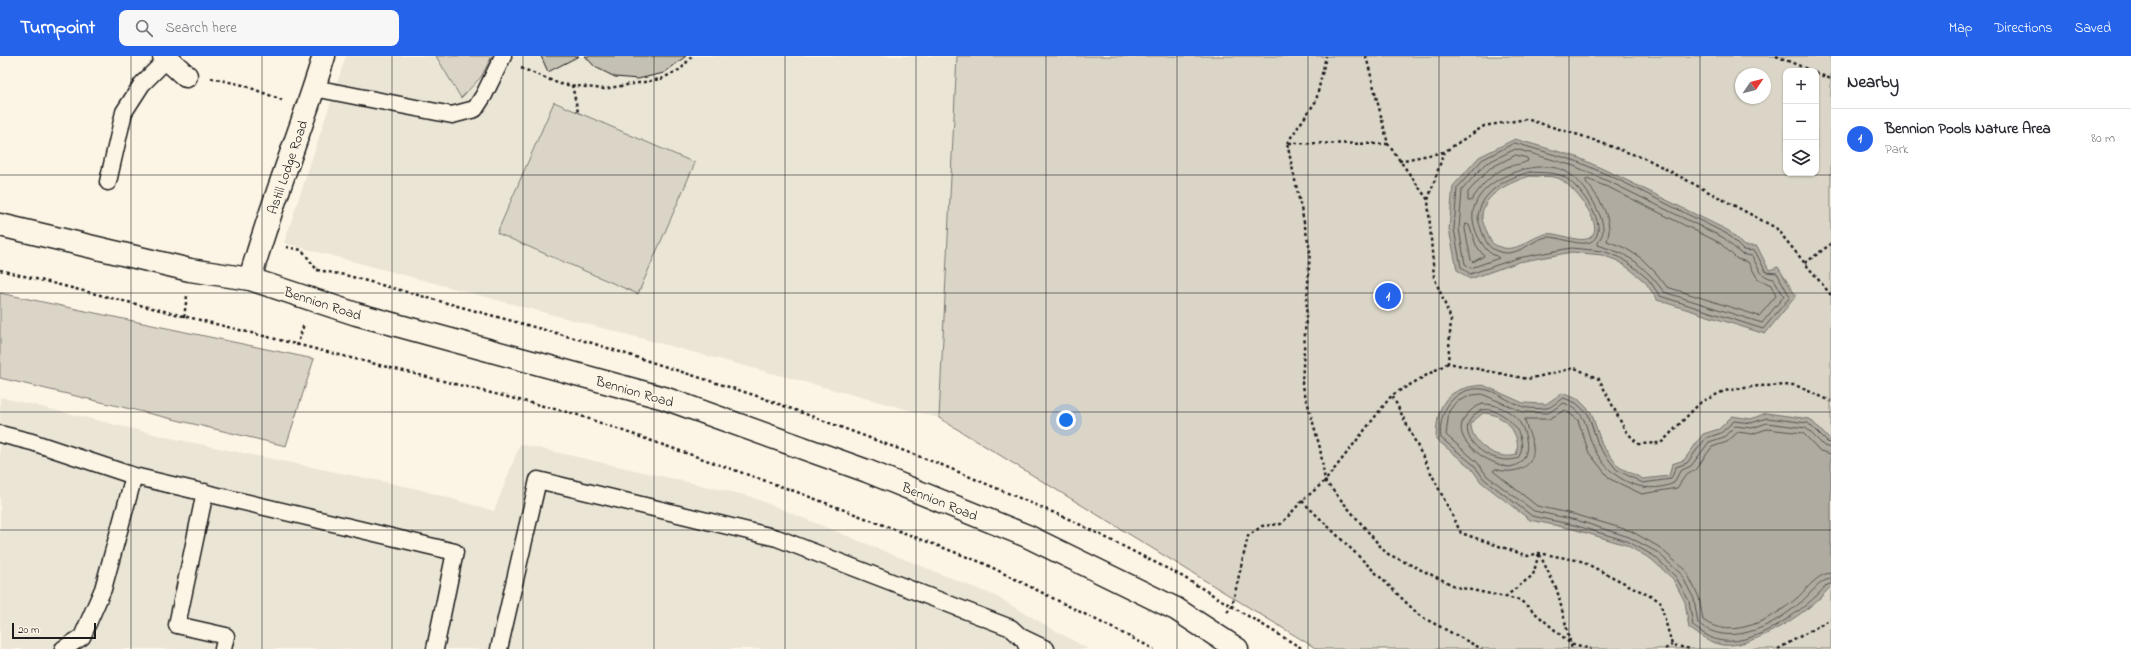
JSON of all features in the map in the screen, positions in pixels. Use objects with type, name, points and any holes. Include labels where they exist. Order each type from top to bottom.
[{"type":"street","name":"Astill Lodge Road","points":[[250,279],[260,242],[307,110],[324,56]]},
{"type":"street","points":[[166,58],[186,76]]},
{"type":"street","name":"Bennion Road","points":[[0,225],[187,269],[250,279],[356,314],[664,398],[867,471],[1027,536],[1176,609],[1237,649]]},
{"type":"lane","points":[[108,182],[124,112],[142,84],[166,58]]},
{"type":"lane","points":[[314,88],[452,115],[475,109],[484,95],[502,58]]},
{"type":"lane","points":[[0,434],[32,442],[134,476],[455,552],[435,649]]},
{"type":"lane","points":[[63,649],[82,637],[103,589],[134,476]]},
{"type":"lane","points":[[499,649],[538,480],[777,538],[1011,628],[1024,643],[1046,649]]},
{"type":"lane","points":[[205,492],[177,625],[226,636],[223,649]]},
{"type":"path","points":[[502,58],[560,84],[604,89],[661,79],[681,69],[692,56]]},
{"type":"path","points":[[1326,56],[1316,101],[1287,143],[1310,250],[1302,383],[1320,448],[1325,481],[1386,553],[1457,587],[1520,600],[1570,643],[1591,649]]},
{"type":"path","points":[[1366,56],[1388,144],[1428,200]]},
{"type":"path","points":[[1776,56],[1805,68]]},
{"type":"path","points":[[1819,74],[1831,79]]},
{"type":"path","points":[[186,76],[212,78],[243,85],[307,110]]},
{"type":"path","points":[[572,85],[578,112]]},
{"type":"path","points":[[1399,161],[1444,152],[1484,126],[1526,119],[1582,136],[1649,160],[1776,228],[1831,295]]},
{"type":"path","points":[[1287,143],[1388,144]]},
{"type":"path","points":[[1444,152],[1428,200],[1434,277],[1451,319],[1448,363]]},
{"type":"path","points":[[1805,263],[1831,244]]},
{"type":"path","points":[[0,270],[575,414],[797,492],[983,562],[1154,649]]},
{"type":"path","points":[[1211,632],[1232,606],[1248,536],[1262,526],[1281,524],[1302,501],[1325,481],[1392,395],[1448,363],[1528,379],[1575,368],[1599,379],[1625,430],[1638,444],[1661,443],[1701,402],[1724,390],[1758,386],[1795,385],[1831,401]]},
{"type":"path","points":[[1392,395],[1461,533],[1528,556],[1539,553],[1581,561],[1660,601],[1672,645]]},
{"type":"path","points":[[1302,501],[1420,616],[1482,649]]},
{"type":"path","points":[[1505,597],[1533,575],[1539,553]]},
{"type":"path","points":[[1539,553],[1557,590],[1572,649]]},
{"type":"path","points":[[1778,649],[1831,619]]},
{"type":"path","points":[[1665,649],[1672,645],[1691,649]]},
{"type":"shaded area","points":[[346,56],[957,56],[939,418],[284,243]]},
{"type":"shaded area","points":[[436,56],[492,56],[481,77],[461,98]]},
{"type":"shaded area","points":[[957,56],[1831,56],[1831,649],[1317,649],[939,418]]},
{"type":"shaded area","points":[[554,102],[695,163],[638,294],[497,233]]},
{"type":"shaded area","points":[[0,293],[314,359],[286,446],[0,378]]},
{"type":"shaded area","points":[[0,397],[175,439],[414,488],[494,511],[520,444],[749,496],[995,596],[1088,649],[0,649]]},
{"type":"water","points":[[1515,139],[1577,157],[1729,231],[1744,246],[1757,246],[1769,270],[1778,267],[1796,296],[1765,334],[1657,300],[1646,283],[1631,270],[1618,261],[1602,255],[1572,252],[1519,262],[1470,279],[1457,270],[1449,229],[1453,186],[1479,157]],"holes":[[[1530,176],[1557,178],[1572,189],[1579,196],[1594,222],[1595,230],[1592,236],[1588,239],[1576,239],[1556,234],[1545,234],[1512,248],[1500,247],[1493,243],[1483,223],[1483,209],[1492,196],[1499,190]]]},
{"type":"water","points":[[1483,385],[1523,403],[1546,404],[1562,393],[1578,399],[1591,412],[1602,445],[1619,467],[1643,479],[1669,476],[1672,464],[1684,460],[1703,434],[1719,429],[1732,416],[1751,419],[1766,413],[1810,419],[1831,441],[1831,586],[1811,606],[1797,616],[1781,626],[1750,641],[1735,645],[1722,645],[1704,638],[1689,628],[1685,602],[1673,579],[1651,559],[1626,545],[1573,529],[1530,520],[1481,482],[1471,468],[1436,439],[1438,416],[1441,407],[1452,394],[1470,387]],"holes":[[[1483,413],[1491,414],[1505,421],[1510,426],[1517,440],[1516,455],[1509,456],[1493,453],[1486,449],[1475,437],[1471,423]]]},
{"type":"building","points":[[541,56],[579,56],[548,72]]},
{"type":"building","points":[[585,56],[686,56],[664,73],[638,79],[615,77],[595,67]]},
{"type":"place","name":"Bennion Pools Nature Area","points":[[1388,296]]}]
